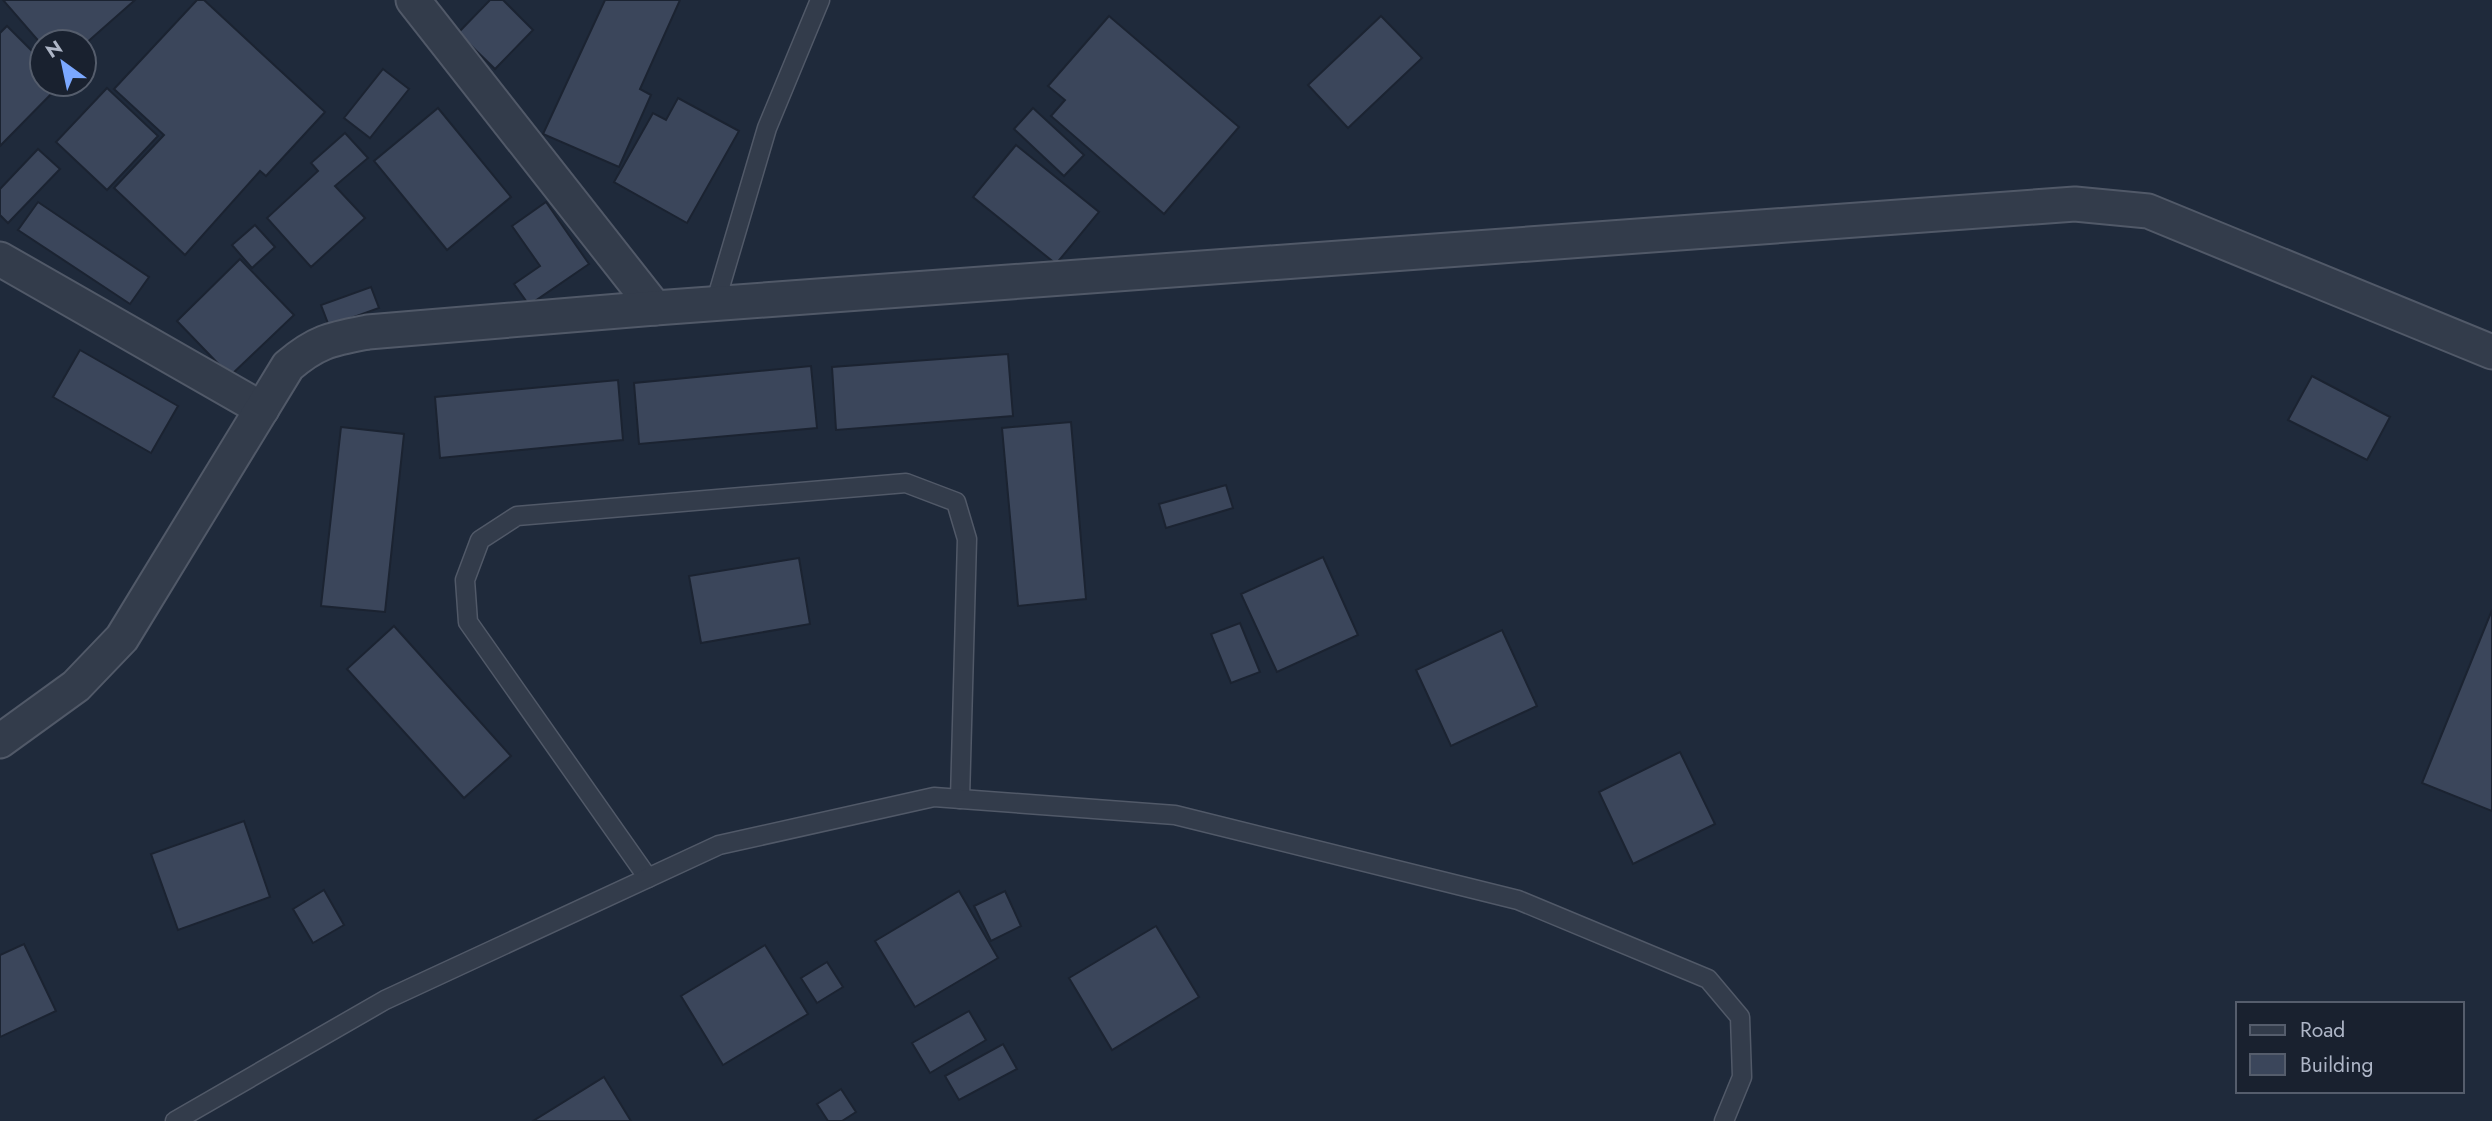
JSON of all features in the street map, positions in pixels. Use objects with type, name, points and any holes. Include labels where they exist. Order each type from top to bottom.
[{"type":"street","points":[[413,0],[655,308]]},
{"type":"street","points":[[0,741],[76,686],[122,638],[288,366],[307,349],[331,339],[368,332],[655,308],[2075,204],[2148,211],[2492,352]]},
{"type":"street","points":[[0,259],[261,408]]},
{"type":"lane","points":[[715,304],[766,128],[820,0]]},
{"type":"lane","points":[[648,878],[468,622],[465,580],[480,540],[517,516],[906,482],[956,502],[967,539],[960,799]]},
{"type":"lane","points":[[175,1121],[385,1000],[719,845],[934,797],[1175,815],[1518,900],[1708,979],[1740,1017],[1742,1077],[1724,1121]]},
{"type":"building","points":[[3,0],[135,0],[98,33],[98,28],[28,29]]},
{"type":"building","points":[[197,0],[204,0],[325,112],[266,176],[260,171],[185,255],[114,188],[164,135],[114,89]]},
{"type":"building","points":[[490,0],[503,0],[533,30],[495,69],[458,33]]},
{"type":"building","points":[[605,0],[680,0],[640,89],[651,95],[619,167],[543,134]]},
{"type":"building","points":[[1109,16],[1239,127],[1164,214],[1051,116],[1065,100],[1048,86]]},
{"type":"building","points":[[1381,16],[1422,58],[1348,128],[1308,85]]},
{"type":"building","points":[[7,26],[28,47],[28,98],[47,98],[0,146],[0,33]]},
{"type":"building","points":[[383,69],[409,89],[370,138],[344,118]]},
{"type":"building","points":[[107,88],[158,136],[107,190],[56,142]]},
{"type":"building","points":[[678,98],[739,131],[687,223],[614,182],[653,113],[666,120]]},
{"type":"building","points":[[438,108],[511,197],[447,250],[374,161]]},
{"type":"building","points":[[1033,108],[1084,155],[1064,176],[1014,129]]},
{"type":"building","points":[[345,133],[368,158],[335,186],[365,218],[311,267],[267,218],[318,171],[311,163]]},
{"type":"building","points":[[1016,145],[1099,212],[1056,264],[973,197]]},
{"type":"building","points":[[38,149],[60,169],[8,223],[0,215],[0,189]]},
{"type":"building","points":[[38,202],[149,277],[130,304],[18,230]]},
{"type":"building","points":[[546,202],[589,264],[529,305],[514,284],[540,266],[512,226]]},
{"type":"building","points":[[255,225],[275,247],[252,268],[232,245]]},
{"type":"building","points":[[240,259],[294,315],[230,376],[177,321]]},
{"type":"building","points":[[371,287],[379,308],[329,326],[321,305]]},
{"type":"building","points":[[80,350],[178,406],[151,453],[53,397]]},
{"type":"building","points":[[1008,354],[1013,416],[836,430],[832,367]]},
{"type":"building","points":[[811,366],[817,428],[639,444],[634,383]]},
{"type":"building","points":[[2312,376],[2390,417],[2367,460],[2288,420]]},
{"type":"building","points":[[618,380],[623,440],[440,458],[435,397]]},
{"type":"building","points":[[1071,422],[1086,599],[1018,606],[1002,428]]},
{"type":"building","points":[[341,427],[404,434],[385,612],[321,606]]},
{"type":"building","points":[[1226,485],[1233,508],[1166,528],[1159,504]]},
{"type":"building","points":[[1323,557],[1358,635],[1277,672],[1241,594]]},
{"type":"building","points":[[799,558],[810,624],[701,643],[689,576]]},
{"type":"building","points":[[2492,610],[2492,811],[2422,783]]},
{"type":"building","points":[[1240,623],[1260,672],[1231,683],[1211,634]]},
{"type":"building","points":[[394,626],[511,756],[464,798],[347,669]]},
{"type":"building","points":[[1502,630],[1537,706],[1451,746],[1416,670]]},
{"type":"building","points":[[1680,752],[1715,824],[1633,864],[1599,792]]},
{"type":"building","points":[[244,821],[270,897],[178,930],[151,854]]},
{"type":"building","points":[[324,890],[344,925],[313,943],[293,909]]},
{"type":"building","points":[[959,891],[998,958],[915,1007],[875,941]]},
{"type":"building","points":[[1005,891],[1021,926],[991,941],[974,906]]},
{"type":"building","points":[[1156,926],[1199,997],[1112,1050],[1069,978]]},
{"type":"building","points":[[24,944],[56,1011],[0,1037],[0,955]]},
{"type":"building","points":[[765,945],[808,1014],[723,1065],[681,996]]},
{"type":"building","points":[[827,962],[843,987],[817,1003],[801,978]]},
{"type":"building","points":[[969,1011],[986,1040],[930,1073],[912,1043]]},
{"type":"building","points":[[1003,1044],[1017,1069],[959,1100],[945,1076]]},
{"type":"building","points":[[604,1077],[631,1121],[533,1121]]},
{"type":"building","points":[[841,1089],[856,1112],[842,1121],[828,1121],[817,1104]]}]
